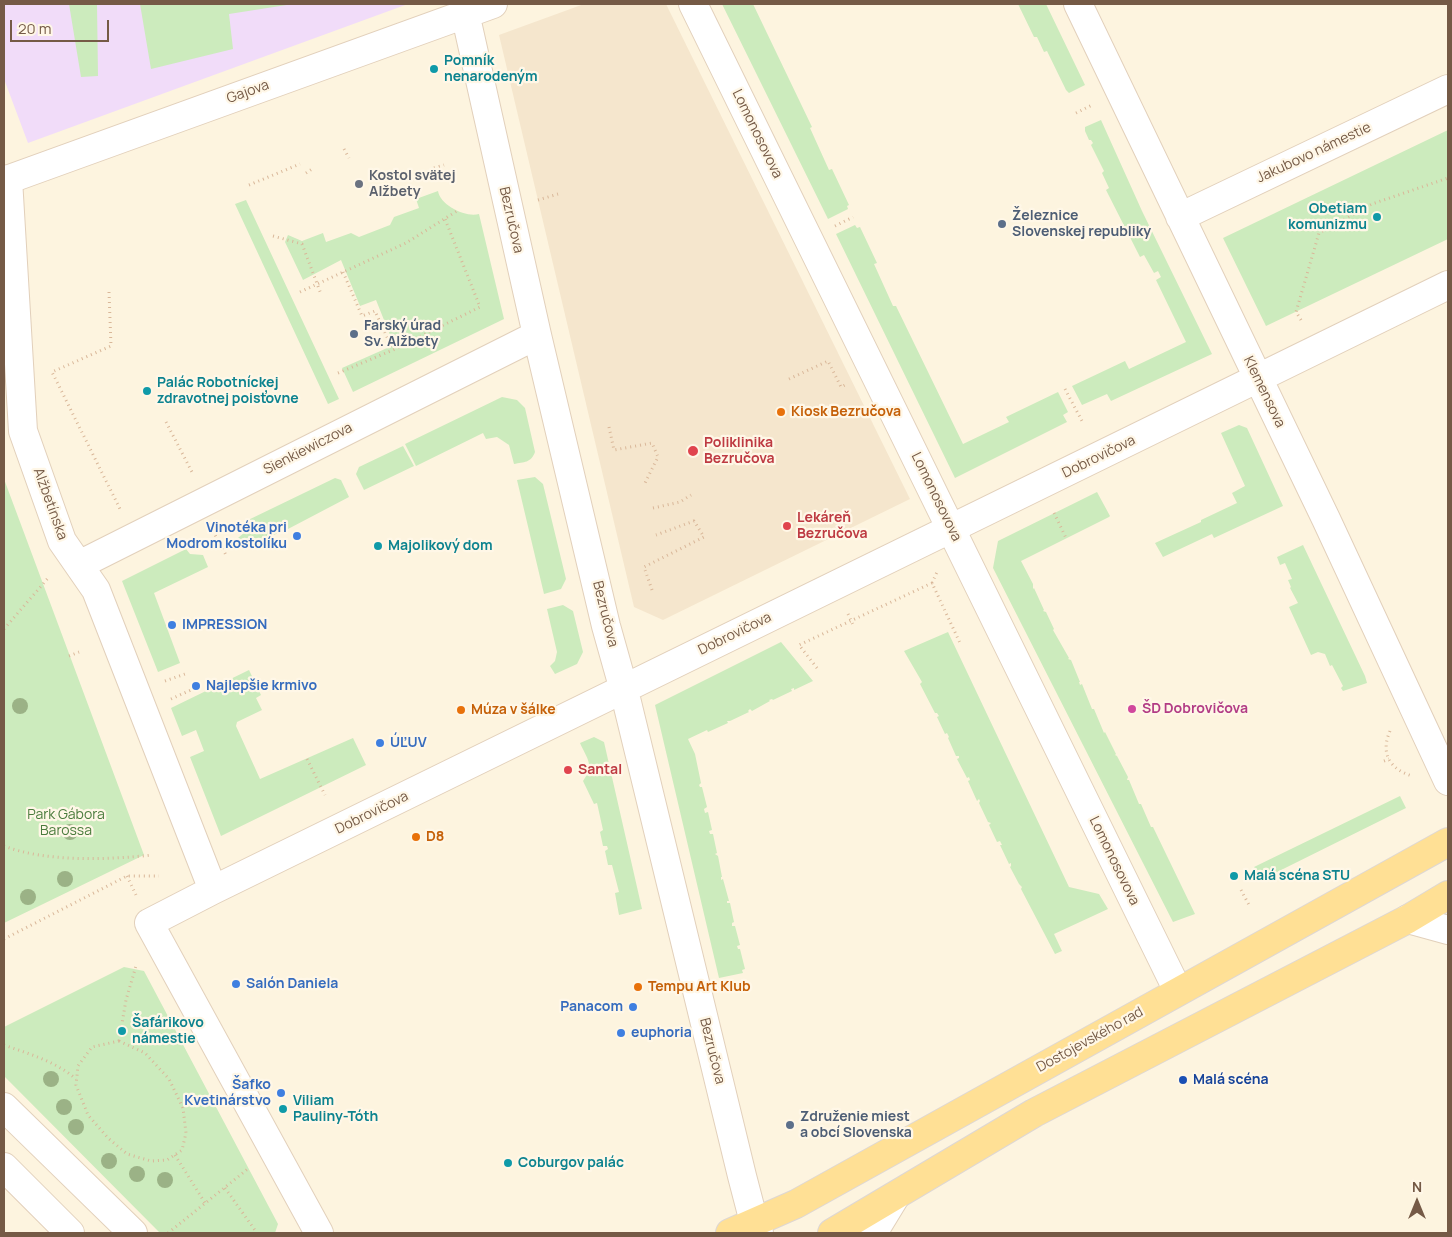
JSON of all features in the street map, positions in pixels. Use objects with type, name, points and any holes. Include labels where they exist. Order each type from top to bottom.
[{"type":"main road","name":"Dostojevského rad","points":[[730,1233],[757,1228],[796,1204],[1178,990],[1448,842]]},
{"type":"main road","points":[[832,1233],[1034,1112],[1408,918],[1447,892]]},
{"type":"street","name":"Gajova","points":[[6,180],[464,8],[493,4]]},
{"type":"street","name":"Lomonosovova","points":[[693,4],[1178,990]]},
{"type":"street","name":"Klemensova","points":[[1078,4],[1326,519],[1448,781]]},
{"type":"street","name":"Bezručova","points":[[464,8],[537,335],[606,626],[624,690],[757,1228]]},
{"type":"street","name":"Jakubovo námestie","points":[[1180,217],[1448,89]]},
{"type":"street","name":"Alžbetínska","points":[[6,180],[23,432],[62,541],[96,590],[213,890]]},
{"type":"street","points":[[1258,379],[1448,285]]},
{"type":"street","name":"Sienkiewiczova","points":[[79,564],[537,335]]},
{"type":"street","name":"Dobrovičova","points":[[213,890],[1258,379]]},
{"type":"street","points":[[213,890],[149,923],[319,1233]]},
{"type":"street","points":[[1408,918],[1448,930]]},
{"type":"street","points":[[4,1107],[133,1233]]},
{"type":"street","points":[[4,1130],[110,1233]]},
{"type":"street","points":[[4,1167],[70,1233]]},
{"type":"street","points":[[873,1233],[894,1197]]},
{"type":"path","points":[[1076,113],[1100,102]]},
{"type":"path","points":[[344,149],[349,158]]},
{"type":"path","points":[[249,185],[300,164]]},
{"type":"path","points":[[434,168],[444,165]]},
{"type":"path","points":[[306,173],[312,169]]},
{"type":"path","points":[[1301,320],[1296,312],[1319,232],[1372,204],[1448,178]]},
{"type":"path","points":[[530,202],[558,194]]},
{"type":"path","points":[[300,292],[406,243],[458,211]]},
{"type":"path","points":[[828,229],[853,217]]},
{"type":"path","points":[[338,373],[393,350],[480,307],[445,219]]},
{"type":"path","points":[[273,236],[302,244],[321,294]]},
{"type":"path","points":[[343,272],[362,316],[375,311],[393,350]]},
{"type":"path","points":[[110,292],[111,346],[52,372],[118,505]]},
{"type":"path","points":[[789,379],[828,361],[841,387],[848,383]]},
{"type":"path","points":[[1065,389],[1082,421]]},
{"type":"path","points":[[166,422],[195,477]]},
{"type":"path","points":[[609,427],[614,450],[652,443],[658,457],[646,483]]},
{"type":"path","points":[[653,508],[680,502],[692,495]]},
{"type":"path","points":[[1054,513],[1066,538]]},
{"type":"path","points":[[652,590],[644,567],[704,537],[694,520],[656,535]]},
{"type":"path","points":[[212,530],[227,557]]},
{"type":"path","points":[[4,629],[49,577]]},
{"type":"path","points":[[817,668],[799,645],[932,583],[960,643]]},
{"type":"path","points":[[851,620],[854,627]]},
{"type":"path","points":[[69,656],[79,652]]},
{"type":"path","points":[[161,682],[184,674]]},
{"type":"path","points":[[168,700],[191,690]]},
{"type":"path","points":[[1392,728],[1386,741],[1389,759],[1394,767],[1401,772],[1414,776]]},
{"type":"path","points":[[307,759],[325,795]]},
{"type":"path","points":[[1384,761],[1389,759]]},
{"type":"path","points":[[4,846],[18,852],[84,859],[152,855]]},
{"type":"path","points":[[4,939],[127,876],[159,876]]},
{"type":"path","points":[[1241,890],[1249,905]]},
{"type":"path","points":[[119,1040],[126,1000],[138,961]]},
{"type":"path","points":[[725,986],[745,982]]},
{"type":"path","points":[[119,1040],[145,1053],[169,1079],[183,1108],[186,1134],[182,1150],[167,1160],[151,1162],[128,1154],[108,1138],[88,1115],[76,1085],[78,1066],[92,1047],[119,1040]]},
{"type":"path","points":[[4,1045],[42,1058],[65,1069],[77,1079]]},
{"type":"path","points":[[175,1155],[206,1203]]},
{"type":"path","points":[[168,1233],[252,1166]]},
{"type":"path","points":[[225,1188],[257,1233]]},
{"type":"shaded area","points":[[4,4],[408,4],[28,143],[4,79]]},
{"type":"shaded area","points":[[584,4],[666,4],[910,499],[663,620],[634,607],[499,35]]},
{"type":"green space","points":[[69,4],[97,4],[98,76],[81,77]]},
{"type":"green space","points":[[140,4],[293,4],[229,14],[233,49],[151,69]]},
{"type":"green space","points":[[722,4],[753,4],[812,127],[810,128],[829,170],[832,169],[849,205],[847,206],[848,209],[828,219]]},
{"type":"green space","points":[[1018,4],[1046,4],[1085,85],[1069,93],[1066,90],[1047,51],[1044,52],[1037,37],[1034,37]]},
{"type":"green space","points":[[1101,120],[1142,211],[1212,354],[1111,401],[1107,394],[1082,405],[1072,386],[1125,361],[1129,369],[1186,342],[1156,280],[1161,277],[1158,271],[1154,273],[1144,255],[1140,257],[1106,190],[1109,188],[1102,173],[1104,171],[1091,145],[1093,143],[1089,140],[1085,131],[1085,127]]},
{"type":"green space","points":[[1448,130],[1448,239],[1266,326],[1223,238]]},
{"type":"green space","points":[[438,191],[443,201],[454,209],[467,214],[479,214],[504,319],[353,392],[342,368],[394,345],[376,300],[360,306],[341,260],[303,280],[285,242],[288,235],[302,241],[323,233],[326,242],[351,233],[359,237],[390,225],[394,217],[419,208],[416,199]]},
{"type":"green space","points":[[246,200],[339,399],[328,404],[235,204]]},
{"type":"green space","points":[[855,225],[857,228],[860,227],[877,263],[874,264],[893,306],[896,306],[963,444],[1009,422],[1006,417],[1058,392],[1068,412],[1063,415],[1067,422],[955,478],[836,234]]},
{"type":"green space","points":[[502,397],[517,400],[525,408],[535,452],[529,460],[514,464],[509,445],[497,437],[486,439],[483,433],[416,466],[405,444]]},
{"type":"green space","points":[[1239,425],[1247,428],[1283,506],[1214,538],[1212,534],[1163,557],[1155,543],[1237,503],[1232,493],[1245,486],[1221,433]]},
{"type":"green space","points":[[403,446],[414,466],[364,490],[356,474],[359,467]]},
{"type":"green space","points":[[535,477],[543,484],[566,579],[561,589],[544,594],[517,480]]},
{"type":"green space","points":[[335,478],[341,480],[349,497],[288,529],[242,548],[238,538],[245,532],[244,522]]},
{"type":"green space","name":"Park Gábora Barossa","points":[[4,479],[144,855],[4,923]]},
{"type":"green space","points":[[1097,492],[1109,517],[1021,561],[1033,584],[1033,589],[1043,611],[1046,612],[1068,659],[1071,660],[1080,685],[1082,684],[1092,709],[1094,709],[1115,755],[1128,777],[1127,780],[1129,780],[1151,827],[1153,827],[1195,914],[1173,922],[993,568],[998,541]]},
{"type":"green space","points":[[1303,545],[1367,683],[1343,691],[1341,688],[1343,686],[1332,665],[1330,666],[1325,654],[1318,652],[1311,655],[1289,607],[1298,603],[1288,580],[1292,579],[1285,563],[1280,565],[1277,557]]},
{"type":"green space","points":[[186,549],[190,554],[203,555],[208,567],[154,593],[180,663],[158,672],[122,581]]},
{"type":"green space","points":[[563,605],[573,611],[583,652],[577,664],[555,674],[550,666],[555,661],[557,652],[547,609]]},
{"type":"green space","points":[[948,632],[1069,887],[1099,894],[1108,909],[1054,934],[1062,951],[1055,954],[1010,867],[1011,863],[1009,864],[1000,841],[997,842],[989,825],[991,823],[988,822],[979,799],[977,801],[968,781],[970,780],[969,777],[967,778],[957,759],[959,756],[956,756],[949,737],[947,733],[945,734],[937,717],[939,716],[935,713],[920,684],[922,682],[904,651]]},
{"type":"green space","points":[[781,642],[813,681],[794,690],[794,688],[791,689],[792,691],[769,700],[752,711],[750,709],[749,712],[727,721],[728,723],[688,739],[695,754],[701,783],[699,785],[702,787],[707,807],[704,809],[705,813],[708,812],[712,830],[709,831],[710,834],[713,834],[721,880],[723,879],[729,901],[727,903],[730,903],[734,922],[732,926],[735,926],[740,945],[737,946],[740,949],[745,969],[742,970],[743,973],[719,978],[655,705]]},
{"type":"green space","points":[[249,670],[261,695],[256,698],[262,710],[237,722],[236,726],[260,779],[353,738],[366,765],[221,836],[190,757],[204,751],[196,730],[182,736],[171,708]]},
{"type":"green space","points":[[594,737],[604,742],[642,909],[619,915],[615,893],[619,892],[612,865],[608,865],[605,851],[608,849],[607,846],[603,846],[600,832],[603,830],[597,803],[594,804],[583,781],[589,771],[589,762],[580,743]]},
{"type":"green space","points":[[1400,796],[1406,808],[1261,880],[1254,867]]},
{"type":"green space","points":[[124,967],[144,971],[278,1224],[275,1233],[160,1233],[4,1076],[4,1027]]},
{"type":"place","name":"Pomník nenarodeným","points":[[434,69]]},
{"type":"place","name":"Kostol svätej Alžbety","points":[[359,184]]},
{"type":"place","name":"Obetiam komunizmu","points":[[1377,217]]},
{"type":"place","name":"Železnice Slovenskej republiky","points":[[1002,224]]},
{"type":"place","name":"Farský úrad Sv. Alžbety","points":[[354,334]]},
{"type":"place","name":"Palác Robotníckej zdravotnej poisťovne","points":[[147,391]]},
{"type":"place","name":"Kiosk Bezručova","points":[[781,412]]},
{"type":"place","name":"Poliklinika Bezručova","points":[[693,451]]},
{"type":"place","name":"Lekáreň Bezručova","points":[[787,526]]},
{"type":"place","name":"Vinotéka pri Modrom kostolíku","points":[[297,536]]},
{"type":"place","name":"Majolikový dom","points":[[378,546]]},
{"type":"place","name":"IMPRESSION","points":[[172,625]]},
{"type":"place","name":"Najlepšie krmivo","points":[[196,686]]},
{"type":"place","name":"ŠD Dobrovičova","points":[[1132,709]]},
{"type":"place","name":"Múza v šálke","points":[[461,710]]},
{"type":"place","name":"ÚĽUV","points":[[380,743]]},
{"type":"place","name":"Santal","points":[[568,770]]},
{"type":"place","name":"D8","points":[[416,837]]},
{"type":"place","name":"Malá scéna STU","points":[[1234,876]]},
{"type":"place","name":"Salón Daniela","points":[[236,984]]},
{"type":"place","name":"Tempu Art Klub","points":[[638,987]]},
{"type":"place","name":"Panacom","points":[[633,1007]]},
{"type":"place","name":"Šafárikovo námestie","points":[[122,1031]]},
{"type":"place","name":"euphoria","points":[[621,1033]]},
{"type":"place","name":"Malá scéna","points":[[1183,1080]]},
{"type":"place","name":"Šafko Kvetinárstvo","points":[[281,1093]]},
{"type":"place","name":"Viliam Pauliny-Tóth","points":[[283,1109]]},
{"type":"place","name":"Združenie miest a obcí Slovenska","points":[[790,1125]]},
{"type":"place","name":"Coburgov palác","points":[[508,1163]]}]
